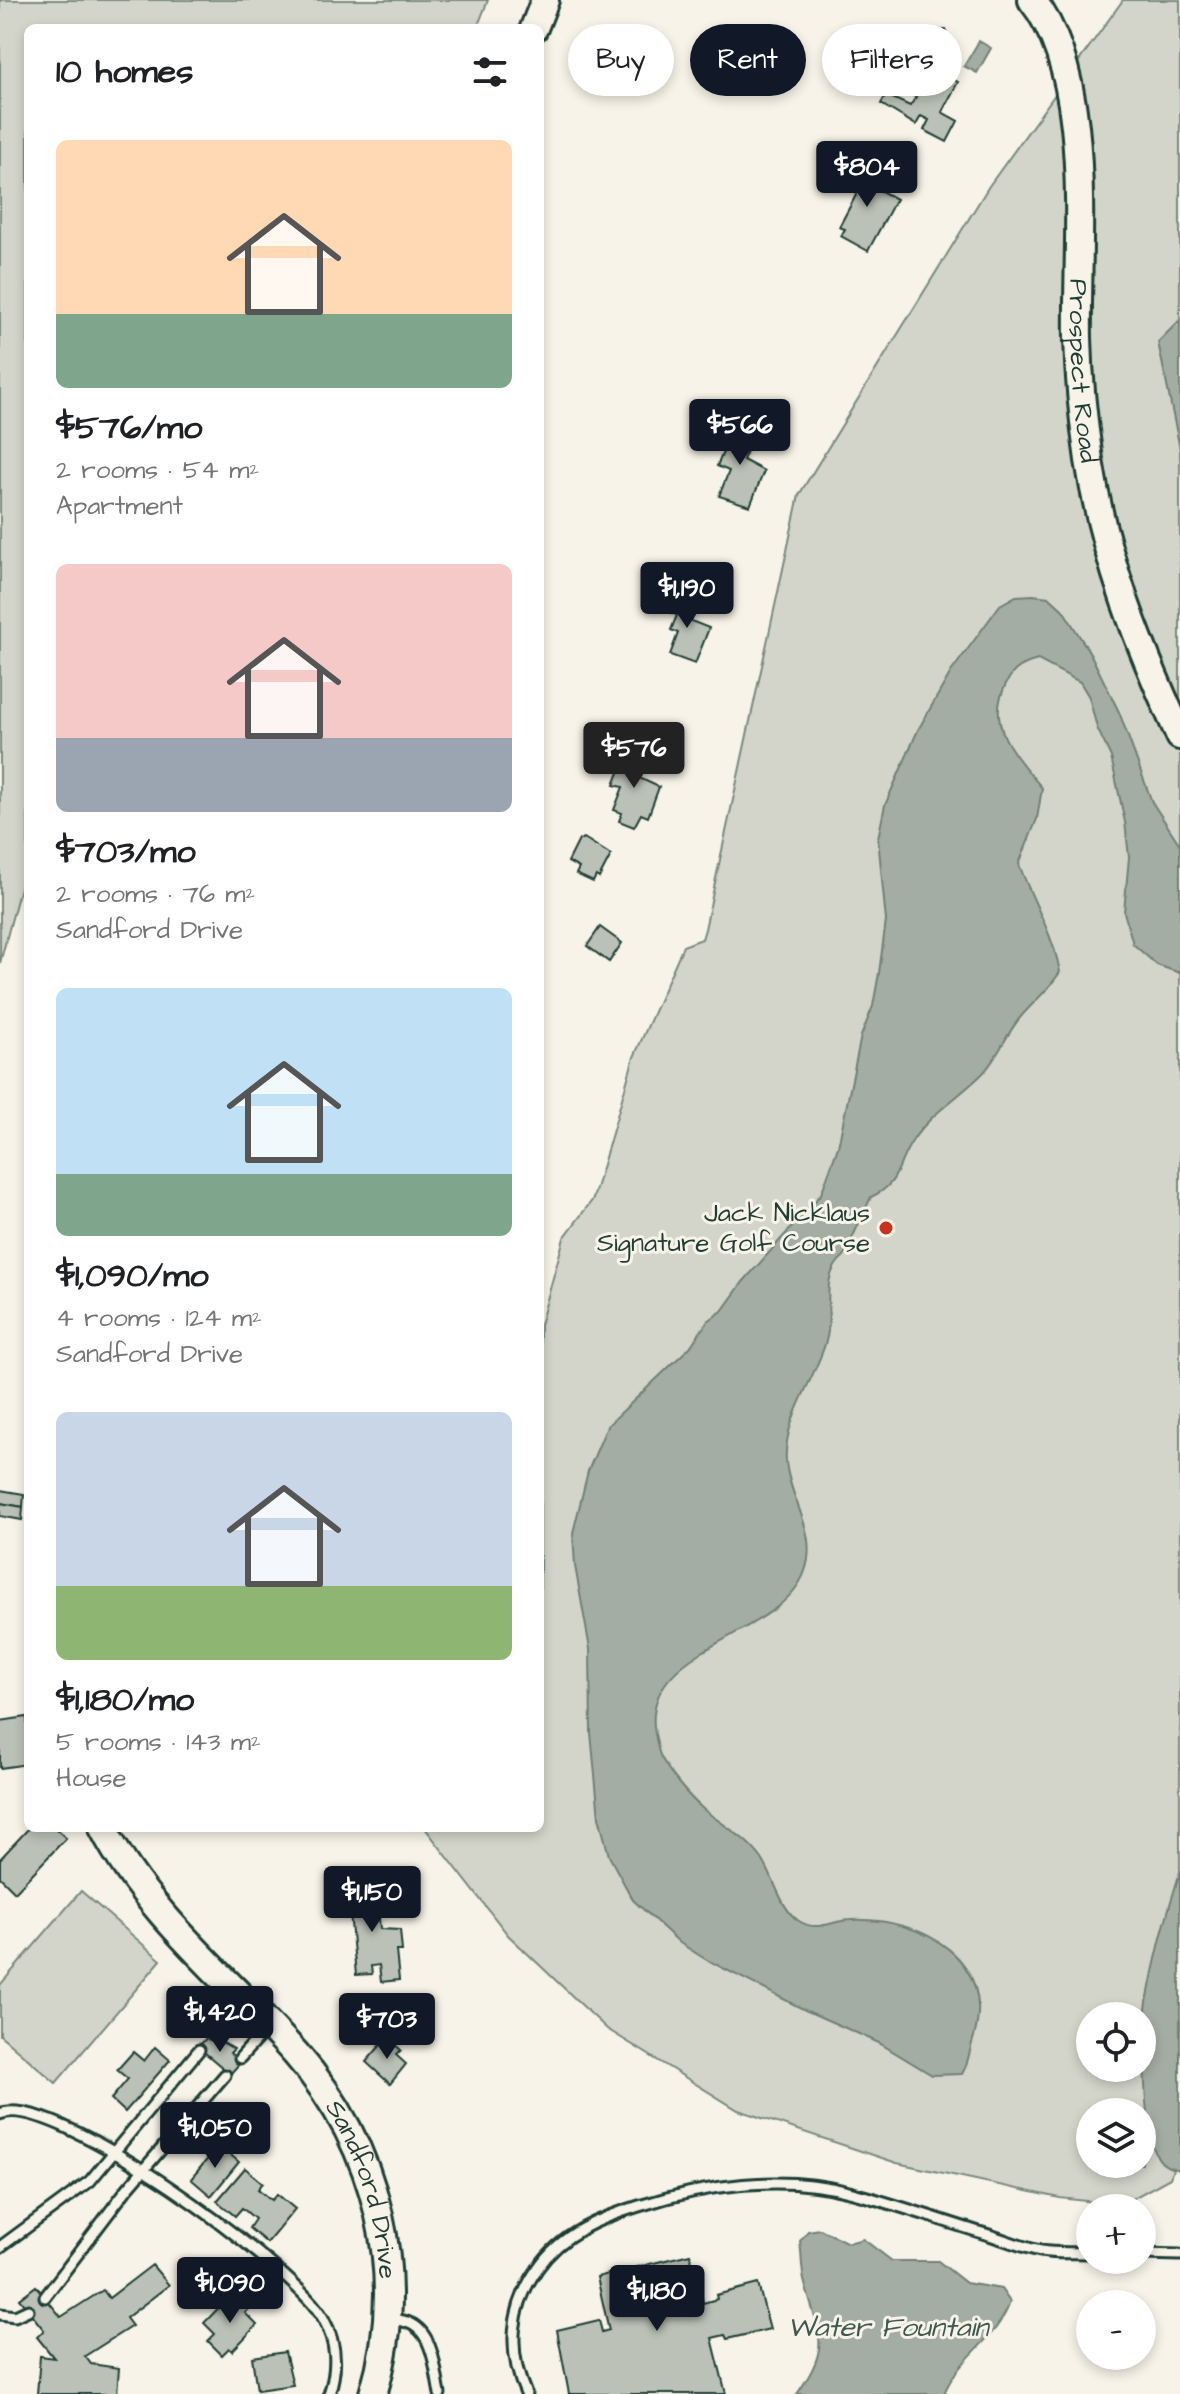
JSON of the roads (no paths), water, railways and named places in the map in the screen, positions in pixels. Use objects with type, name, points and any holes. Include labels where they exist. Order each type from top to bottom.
[{"type":"street","points":[[536,24],[545,0]]},
{"type":"street","name":"Prospect Road","points":[[1032,0],[1052,33],[1071,95],[1076,150],[1078,342],[1089,459],[1106,547],[1139,646],[1180,736]]},
{"type":"street","name":"Sandford Drive","points":[[106,1832],[145,1893],[269,2025],[324,2090],[365,2168],[385,2236],[389,2270],[388,2320],[373,2394]]},
{"type":"lane","points":[[212,2034],[242,1998]]},
{"type":"lane","points":[[240,2058],[269,2025]]},
{"type":"lane","points":[[0,2247],[76,2192],[115,2151],[199,2050]]},
{"type":"lane","points":[[45,2297],[144,2170],[225,2075]]},
{"type":"lane","points":[[0,2114],[18,2110],[41,2115],[115,2151],[243,2243],[316,2308],[329,2331],[336,2357],[329,2394]]},
{"type":"lane","points":[[526,2394],[514,2367],[516,2317],[523,2289],[544,2259],[571,2235],[600,2217],[652,2202],[713,2188],[788,2184],[846,2191],[1042,2251],[1076,2252]]},
{"type":"lane","points":[[1156,2254],[1180,2255]]},
{"type":"lane","points":[[0,2314],[15,2316],[28,2310]]},
{"type":"lane","points":[[388,2320],[413,2323],[423,2330],[428,2338],[440,2394]]},
{"type":"water","points":[[979,41],[991,48],[977,73],[964,66]]},
{"type":"water","points":[[1180,320],[1180,449],[1158,342]]},
{"type":"water","points":[[1016,596],[1049,597],[1063,610],[1090,653],[1119,712],[1152,802],[1180,845],[1180,973],[1157,965],[1133,944],[1124,912],[1129,857],[1125,822],[1111,757],[1097,728],[1089,697],[1080,682],[1038,660],[1025,664],[1012,674],[1006,684],[999,705],[999,718],[1008,743],[1042,788],[1037,819],[1019,864],[1047,930],[1060,972],[1019,1019],[987,1069],[920,1131],[893,1180],[871,1197],[844,1256],[831,1275],[826,1341],[794,1415],[786,1445],[788,1475],[806,1529],[808,1557],[805,1571],[791,1594],[769,1613],[689,1661],[668,1680],[656,1704],[655,1734],[665,1764],[697,1804],[756,1851],[793,1916],[812,1926],[851,1920],[904,1926],[948,1949],[965,1966],[975,1987],[978,2012],[968,2061],[962,2074],[932,2075],[879,2043],[805,2010],[705,1959],[680,1943],[633,1900],[609,1856],[599,1817],[591,1733],[590,1649],[575,1566],[573,1533],[588,1471],[607,1426],[690,1347],[708,1321],[722,1311],[743,1282],[821,1194],[838,1147],[861,1036],[873,1006],[879,973],[886,921],[878,838],[885,805],[918,730],[951,672],[1000,605]]},
{"type":"water","points":[[1180,1872],[1180,2170],[1160,2161],[1156,2154],[1156,2098],[1146,2098],[1145,2082],[1156,2082],[1156,2002],[1147,2002],[1161,1937]]},
{"type":"water","name":"Water Fountain","points":[[820,2229],[848,2243],[863,2239],[892,2261],[938,2261],[966,2283],[1001,2289],[1010,2302],[1004,2315],[988,2338],[959,2369],[944,2394],[797,2394],[819,2352],[818,2329],[804,2279],[800,2241],[808,2231]]},
{"type":"place","name":"Jack Nicklaus Signature Golf Course","points":[[886,1228]]}]
